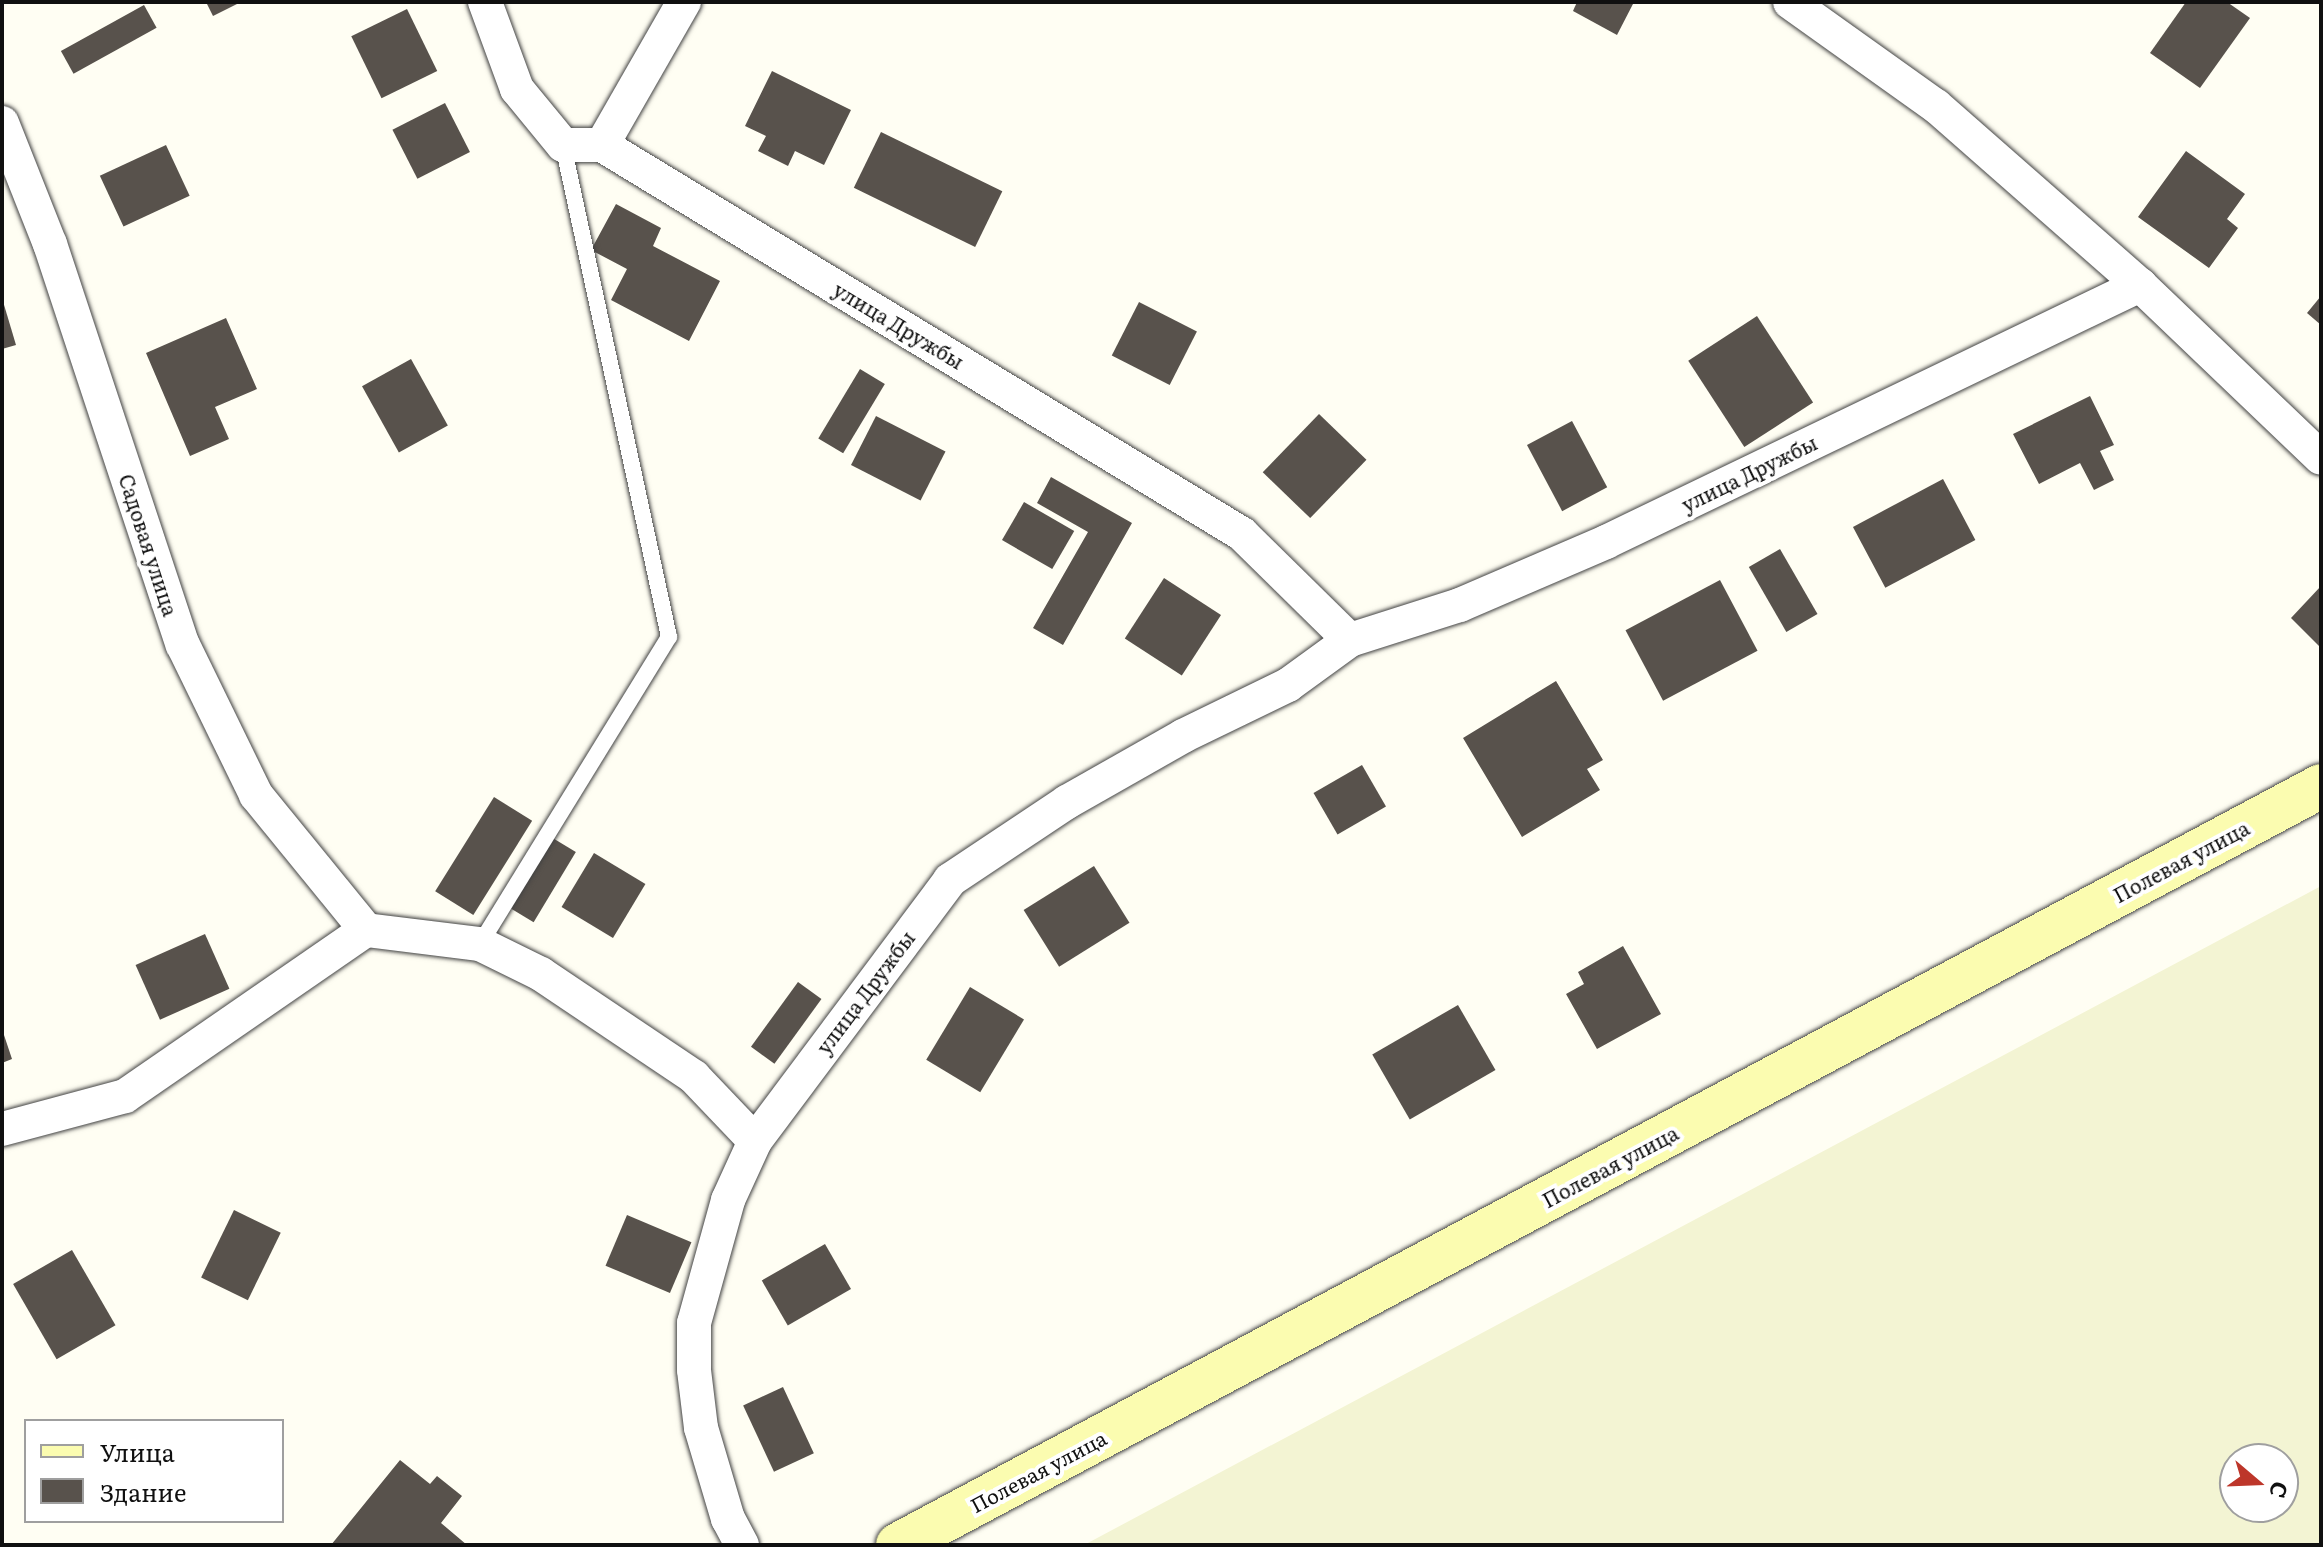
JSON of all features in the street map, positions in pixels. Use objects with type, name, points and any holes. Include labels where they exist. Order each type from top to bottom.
[{"type":"street","points":[[485,2],[517,89],[563,145],[602,145],[684,2]]},
{"type":"street","points":[[1790,2],[1936,106],[2140,285],[2321,458]]},
{"type":"street","name":"Садовая улица","points":[[2,123],[50,244],[183,645],[256,795],[366,930]]},
{"type":"street","name":"улица Дружбы","points":[[602,145],[1242,534],[1350,640]]},
{"type":"street","name":"улица Дружбы","points":[[742,1545],[728,1519],[701,1428],[694,1323],[728,1200],[755,1141],[950,880],[1093,787],[1183,736],[1288,685],[1350,640],[1460,605],[1606,542],[2140,285]]},
{"type":"street","name":"Полевая улица","points":[[898,1545],[2321,786]]},
{"type":"street","points":[[2,1129],[125,1096],[366,930],[480,944],[541,974],[694,1077],[755,1141]]},
{"type":"lane","points":[[480,944],[669,637],[563,145]]},
{"type":"green space","points":[[2321,886],[2321,1545],[1084,1545]]},
{"type":"building","points":[[206,2],[241,2],[213,16]]},
{"type":"building","points":[[1577,2],[1634,2],[1617,35],[1573,11]]},
{"type":"building","points":[[2186,2],[2227,2],[2250,18],[2200,88],[2150,53]]},
{"type":"building","points":[[144,5],[157,28],[74,74],[61,51]]},
{"type":"building","points":[[407,9],[437,71],[382,98],[351,36]]},
{"type":"building","points":[[772,71],[851,110],[824,165],[795,151],[788,166],[758,151],[766,136],[745,126]]},
{"type":"building","points":[[445,103],[470,152],[417,179],[392,130]]},
{"type":"building","points":[[881,132],[1002,191],[975,247],[854,188]]},
{"type":"building","points":[[166,145],[190,196],[124,227],[100,176]]},
{"type":"building","points":[[2186,151],[2245,194],[2227,219],[2238,228],[2209,268],[2138,217]]},
{"type":"building","points":[[616,204],[661,228],[653,246],[720,281],[689,341],[611,300],[627,269],[591,250]]},
{"type":"building","points":[[2321,296],[2321,325],[2307,313]]},
{"type":"building","points":[[2,298],[16,345],[2,349]]},
{"type":"building","points":[[1139,302],[1197,332],[1170,385],[1112,355]]},
{"type":"building","points":[[1757,316],[1813,402],[1744,447],[1688,361]]},
{"type":"building","points":[[226,318],[257,389],[215,407],[229,439],[190,456],[146,353]]},
{"type":"building","points":[[411,359],[448,425],[399,453],[362,386]]},
{"type":"building","points":[[860,369],[885,384],[843,453],[818,438]]},
{"type":"building","points":[[2090,396],[2114,445],[2100,451],[2114,480],[2094,490],[2080,463],[2039,484],[2013,434]]},
{"type":"building","points":[[1319,414],[1366,460],[1310,518],[1263,472]]},
{"type":"building","points":[[876,416],[945,451],[921,500],[851,465]]},
{"type":"building","points":[[1572,421],[1607,487],[1562,511],[1527,445]]},
{"type":"building","points":[[1051,477],[1132,523],[1063,645],[1033,628],[1088,532],[1037,503]]},
{"type":"building","points":[[1943,479],[1975,540],[1885,588],[1853,527]]},
{"type":"building","points":[[1024,502],[1074,531],[1052,569],[1002,540]]},
{"type":"building","points":[[1780,549],[1818,614],[1786,632],[1749,567]]},
{"type":"building","points":[[1164,578],[1221,615],[1182,675],[1125,638]]},
{"type":"building","points":[[1720,580],[1758,651],[1663,701],[1626,630]]},
{"type":"building","points":[[2321,586],[2321,648],[2291,618]]},
{"type":"building","points":[[1556,681],[1603,760],[1587,769],[1600,790],[1522,837],[1463,738]]},
{"type":"building","points":[[1362,765],[1386,807],[1338,835],[1314,793]]},
{"type":"building","points":[[494,797],[532,821],[473,915],[435,891]]},
{"type":"building","points":[[551,837],[576,852],[534,922],[509,907]]},
{"type":"building","points":[[594,853],[645,884],[613,938],[562,907]]},
{"type":"building","points":[[1094,866],[1130,923],[1059,967],[1024,910]]},
{"type":"building","points":[[205,934],[229,989],[160,1020],[136,965]]},
{"type":"building","points":[[1623,946],[1661,1014],[1597,1049],[1566,994],[1584,984],[1578,972]]},
{"type":"building","points":[[798,982],[821,999],[774,1064],[751,1047]]},
{"type":"building","points":[[970,987],[1024,1019],[980,1092],[926,1060]]},
{"type":"building","points":[[1458,1005],[1496,1070],[1410,1119],[1372,1054]]},
{"type":"building","points":[[2,1029],[12,1059],[2,1063]]},
{"type":"building","points":[[234,1210],[281,1233],[248,1300],[201,1277]]},
{"type":"building","points":[[627,1215],[691,1242],[670,1293],[606,1266]]},
{"type":"building","points":[[825,1244],[851,1289],[788,1326],[762,1280]]},
{"type":"building","points":[[72,1250],[116,1325],[57,1359],[13,1284]]},
{"type":"building","points":[[783,1387],[814,1453],[774,1472],[743,1406]]},
{"type":"building","points":[[400,1460],[430,1484],[437,1476],[462,1496],[441,1523],[467,1545],[331,1545]]}]
